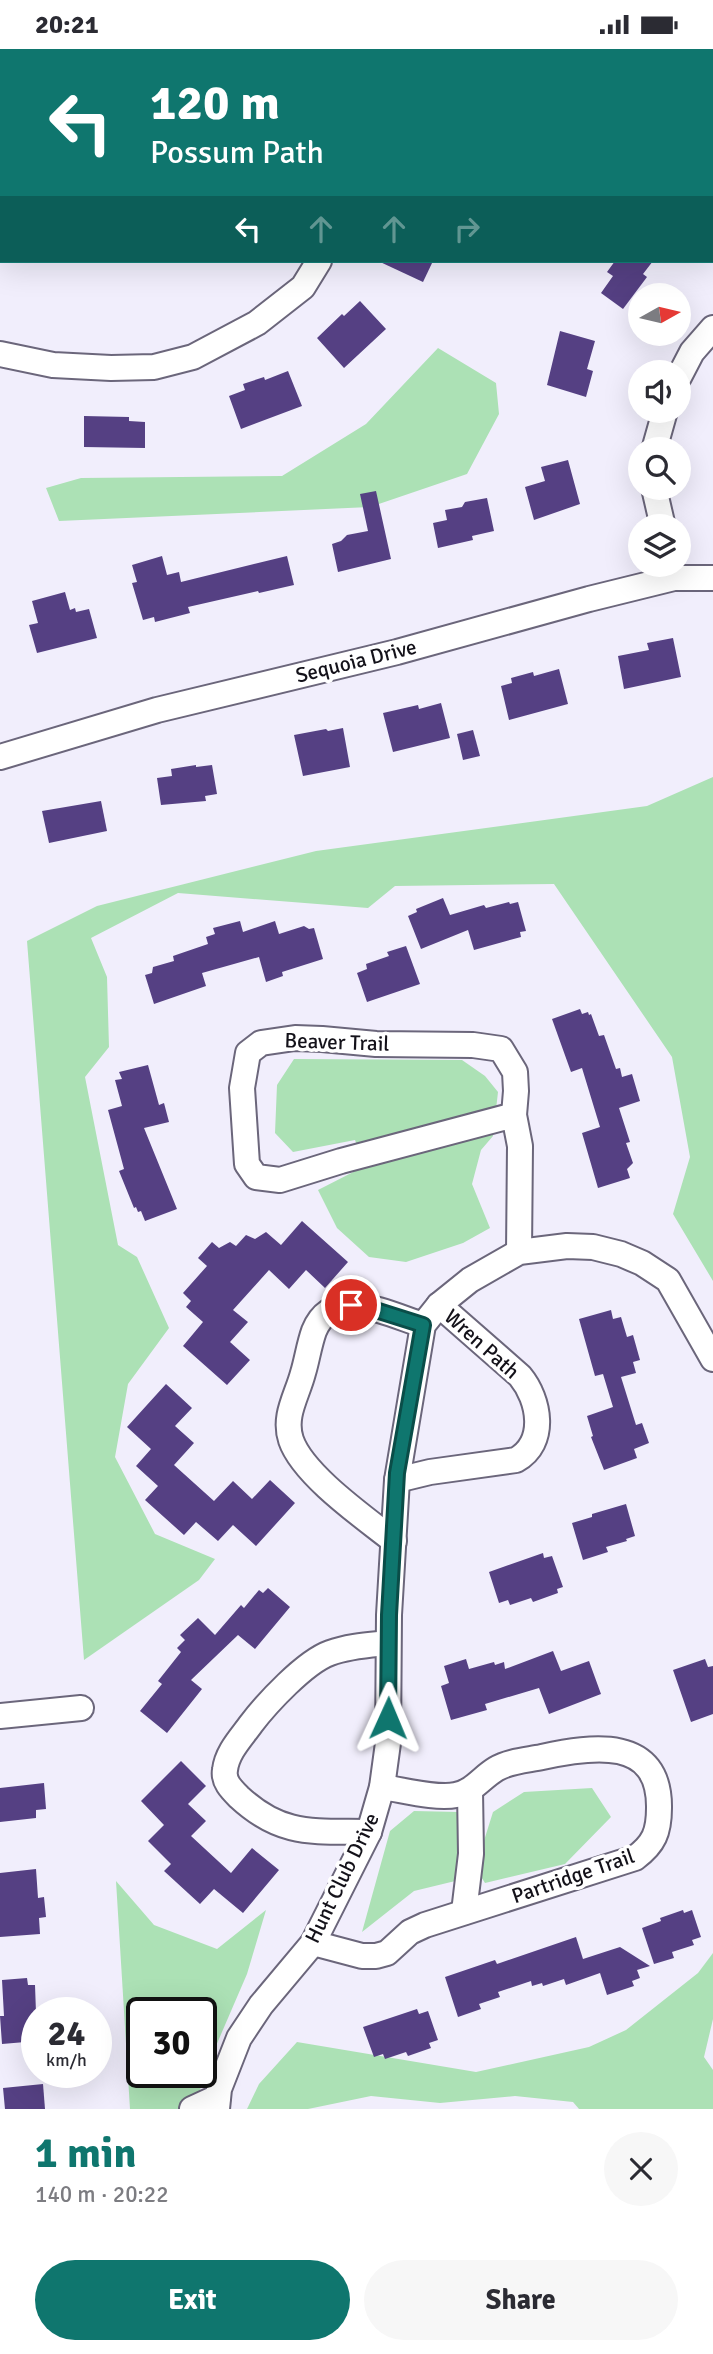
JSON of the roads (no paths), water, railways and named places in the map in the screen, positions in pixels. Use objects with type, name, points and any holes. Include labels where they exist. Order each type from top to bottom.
[{"type":"street","points":[[0,354],[53,365],[111,368],[154,367],[193,356],[257,323],[303,286],[318,263]]},
{"type":"street","points":[[688,360],[713,328]]},
{"type":"street","name":"Sequoia Drive","points":[[691,575],[713,578]]},
{"type":"street","name":"Sequoia Drive","points":[[0,757],[157,710],[397,652],[589,599],[657,577]]},
{"type":"street","name":"Beaver Trail","points":[[322,1039],[376,1044],[491,1046],[501,1049],[515,1072],[514,1115],[280,1180],[268,1180],[256,1177],[247,1164],[242,1088],[248,1053],[261,1043],[275,1040],[322,1039]]},
{"type":"street","points":[[514,1115],[520,1146],[519,1252]]},
{"type":"street","name":"Hunt Club Drive","points":[[217,2103],[219,2089],[239,2038],[261,2005],[313,1943],[369,1832],[382,1787],[388,1743],[388,1643],[397,1480],[423,1325],[439,1305],[470,1280],[519,1252],[567,1246],[593,1247],[642,1263],[668,1280],[713,1359]]},
{"type":"street","name":"Wren Path","points":[[397,1480],[430,1472],[516,1460],[528,1454],[535,1442],[536,1412],[528,1386],[439,1305]]},
{"type":"street","points":[[394,1541],[315,1475],[298,1454],[291,1440],[290,1408],[303,1375],[314,1330],[328,1312],[340,1306],[363,1306],[423,1325]]},
{"type":"street","points":[[369,1832],[300,1831],[279,1825],[259,1814],[236,1794],[229,1787],[224,1772],[229,1755],[268,1702],[309,1667],[327,1654],[388,1643]]},
{"type":"street","points":[[0,1716],[81,1708]]},
{"type":"street","name":"Partridge Trail","points":[[313,1943],[362,1957],[387,1953],[410,1932],[464,1912],[635,1858],[655,1839],[659,1810],[658,1789],[643,1763],[632,1754],[598,1748],[510,1764],[495,1770],[470,1791]]},
{"type":"street","points":[[382,1787],[454,1796],[470,1791],[471,1854],[464,1912]]},
{"type":"street","points":[[192,2109],[217,2103]]}]
